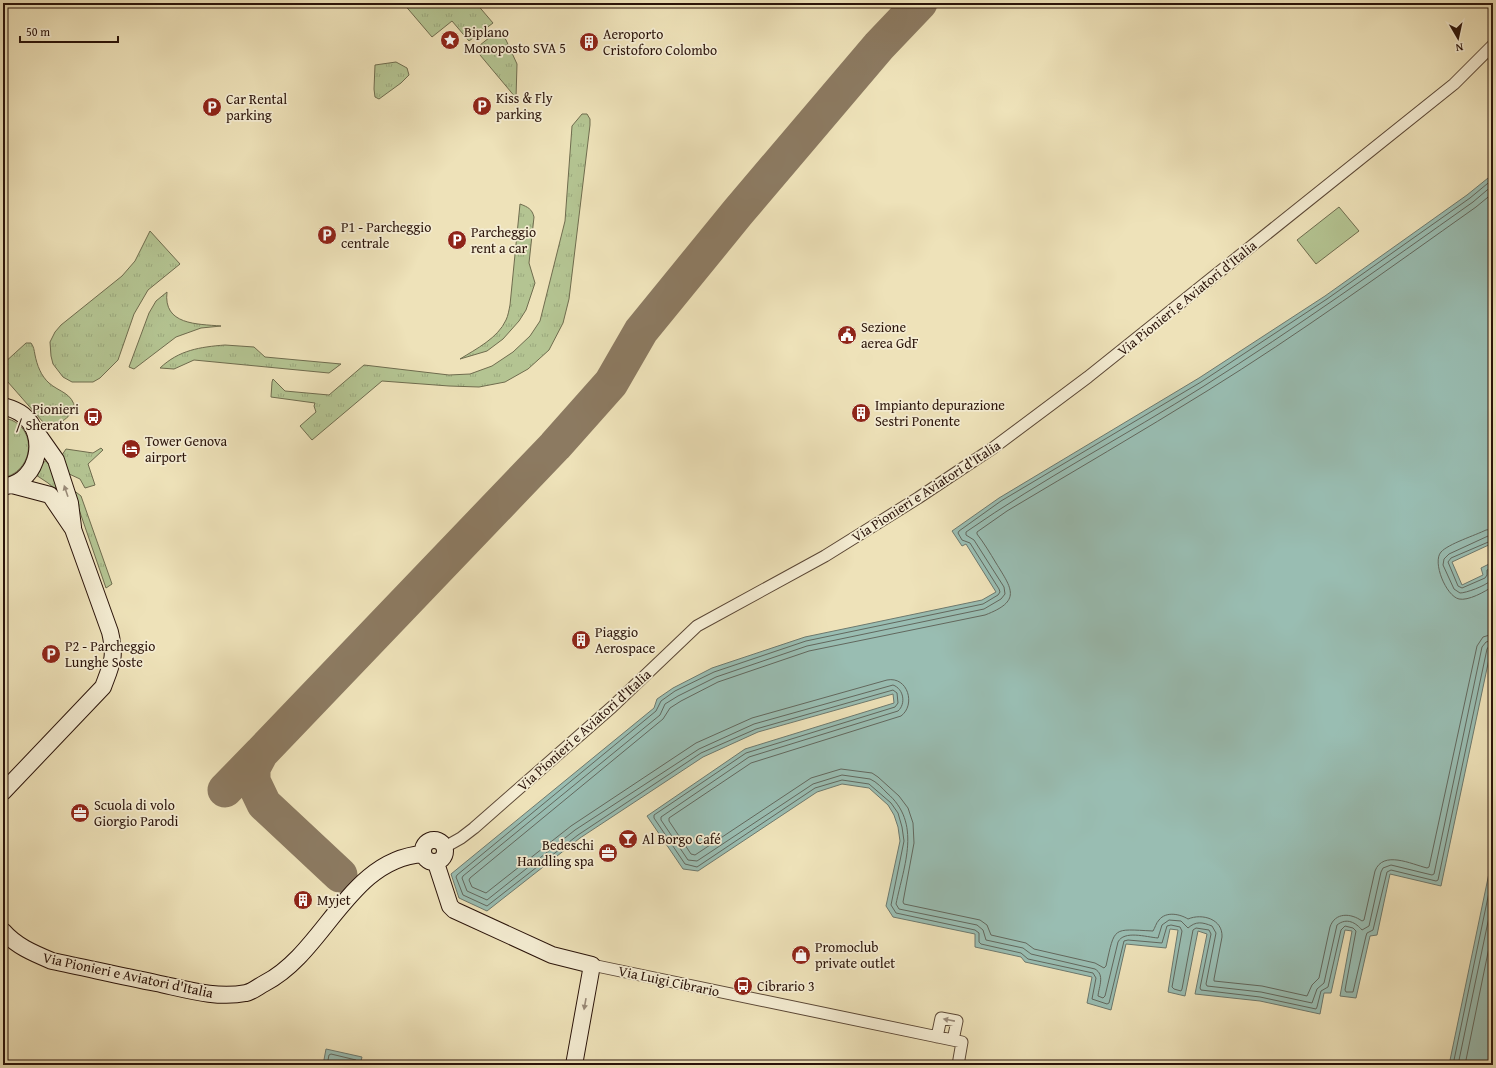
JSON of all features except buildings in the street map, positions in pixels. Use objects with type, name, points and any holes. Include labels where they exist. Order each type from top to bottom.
[{"type":"street","name":"Via Pionieri e Aviatori d'Italia","points":[[3,931],[10,940],[29,952],[52,961],[213,995],[247,993],[272,980],[293,963],[349,898],[377,870],[399,858],[412,855],[432,861],[443,859],[445,855],[445,848],[474,828],[612,708],[697,626],[825,556],[918,498],[1042,413],[1088,378],[1454,84],[1493,45]]},
{"type":"street","points":[[3,406],[12,408],[23,414],[56,460],[70,503],[73,529],[110,632],[114,649],[112,665],[103,687],[3,792]]},
{"type":"street","points":[[8,486],[23,479],[29,473],[38,453],[38,442],[31,424]]},
{"type":"street","points":[[8,486],[50,495],[73,529]]},
{"type":"street","name":"Via Luigi Cibrario","points":[[432,861],[450,906],[454,910],[552,955],[592,965],[953,1040]]},
{"type":"street","points":[[574,1065],[592,965]]},
{"type":"street","points":[[937,1036],[940,1018],[957,1021],[953,1040],[962,1042],[958,1065]]},
{"type":"green space","points":[[403,3],[476,3],[493,23],[469,41],[452,21],[432,37]]},
{"type":"green space","points":[[499,30],[506,40],[517,64],[516,98],[475,49]]},
{"type":"green space","points":[[396,62],[407,68],[409,75],[401,83],[379,99],[375,97],[375,65]]},
{"type":"green space","points":[[582,114],[587,114],[590,119],[590,125],[569,299],[563,323],[549,350],[528,369],[505,382],[479,387],[382,381],[312,440],[300,426],[316,412],[314,406],[315,403],[271,397],[273,379],[285,391],[329,395],[364,365],[449,375],[470,374],[492,366],[513,352],[530,336],[540,321],[565,221],[572,126]]},
{"type":"green space","points":[[520,204],[529,209],[534,217],[529,263],[535,283],[526,310],[519,321],[503,339],[487,351],[460,359],[492,338],[507,318],[510,305]]},
{"type":"green space","points":[[1339,207],[1359,231],[1316,264],[1297,240]]},
{"type":"green space","points":[[150,231],[180,264],[148,290],[134,314],[118,360],[100,378],[93,382],[72,382],[63,377],[53,364],[51,356],[50,342],[55,332],[61,325],[122,276],[135,261]]},
{"type":"green space","points":[[167,292],[167,303],[170,311],[176,317],[192,323],[221,326],[201,328],[176,337],[134,369],[129,367],[149,313],[156,301]]},
{"type":"green space","points":[[26,343],[31,343],[33,346],[38,366],[44,377],[49,383],[72,399],[75,409],[65,420],[61,422],[48,424],[43,422],[7,381],[3,371],[3,364]]},
{"type":"green space","points":[[225,345],[254,347],[265,357],[341,364],[329,373],[194,360],[174,369],[160,368],[175,357],[190,350]]},
{"type":"green space","points":[[3,418],[14,421],[22,428],[27,437],[28,446],[27,457],[22,466],[14,473],[3,478]]},
{"type":"green space","points":[[101,448],[103,450],[88,464],[95,485],[85,488],[80,479],[67,473],[62,455],[66,449],[93,453]]},
{"type":"green space","points":[[47,460],[61,494],[36,475],[43,463]]},
{"type":"green space","points":[[72,489],[81,496],[112,584],[106,588]]},
{"type":"water","points":[[1493,174],[1493,543],[1452,562],[1462,585],[1483,575],[1481,568],[1493,562],[1493,640],[1441,886],[1390,874],[1377,935],[1370,936],[1356,998],[1340,996],[1352,931],[1345,930],[1331,993],[1324,993],[1320,1014],[1260,1001],[1195,994],[1207,934],[1198,931],[1185,996],[1168,992],[1178,930],[1170,929],[1166,948],[1126,944],[1111,1010],[1087,1003],[1092,977],[1025,962],[1021,957],[975,947],[975,934],[893,917],[886,906],[900,841],[898,827],[894,815],[888,805],[869,788],[842,784],[817,792],[698,871],[683,869],[647,816],[745,749],[894,703],[893,694],[758,732],[703,757],[580,838],[487,911],[459,898],[451,874],[654,708],[657,699],[673,688],[712,668],[805,637],[982,600],[996,592],[966,544],[962,546],[952,531],[999,498],[1199,378],[1325,296],[1467,195]]},
{"type":"water","points":[[1493,854],[1493,1065],[1449,1065]]},
{"type":"water","points":[[326,1049],[362,1057],[360,1065],[323,1065]]},
{"type":"taxiway","points":[[261,753],[555,446],[611,383],[641,331],[738,212],[879,46],[920,3]]},
{"type":"taxiway","points":[[225,790],[261,753],[253,768],[253,781],[264,804],[340,875]]},
{"type":"place","name":"Biplano Monoposto SVA 5","points":[[450,40]]},
{"type":"place","name":"Aeroporto Cristoforo Colombo","points":[[589,42]]},
{"type":"place","name":"Kiss & Fly parking","points":[[482,106]]},
{"type":"place","name":"Car Rental parking","points":[[212,107]]},
{"type":"place","name":"P1 - Parcheggio centrale","points":[[327,235]]},
{"type":"place","name":"Parcheggio rent a car","points":[[457,240]]},
{"type":"place","name":"Sezione aerea GdF","points":[[847,335]]},
{"type":"place","name":"Impianto depurazione Sestri Ponente","points":[[861,413]]},
{"type":"place","name":"Pionieri / Sheraton","points":[[93,417]]},
{"type":"place","name":"Tower Genova airport","points":[[131,449]]},
{"type":"place","name":"Piaggio Aerospace","points":[[581,640]]},
{"type":"place","name":"P2 - Parcheggio Lunghe Soste","points":[[51,654]]},
{"type":"place","name":"Scuola di volo Giorgio Parodi","points":[[80,813]]},
{"type":"place","name":"Al Borgo Café","points":[[628,839]]},
{"type":"place","name":"Bedeschi Handling spa","points":[[608,853]]},
{"type":"place","name":"Myjet","points":[[303,900]]},
{"type":"place","name":"Promoclub private outlet","points":[[801,955]]},
{"type":"place","name":"Cibrario 3","points":[[743,986]]}]
